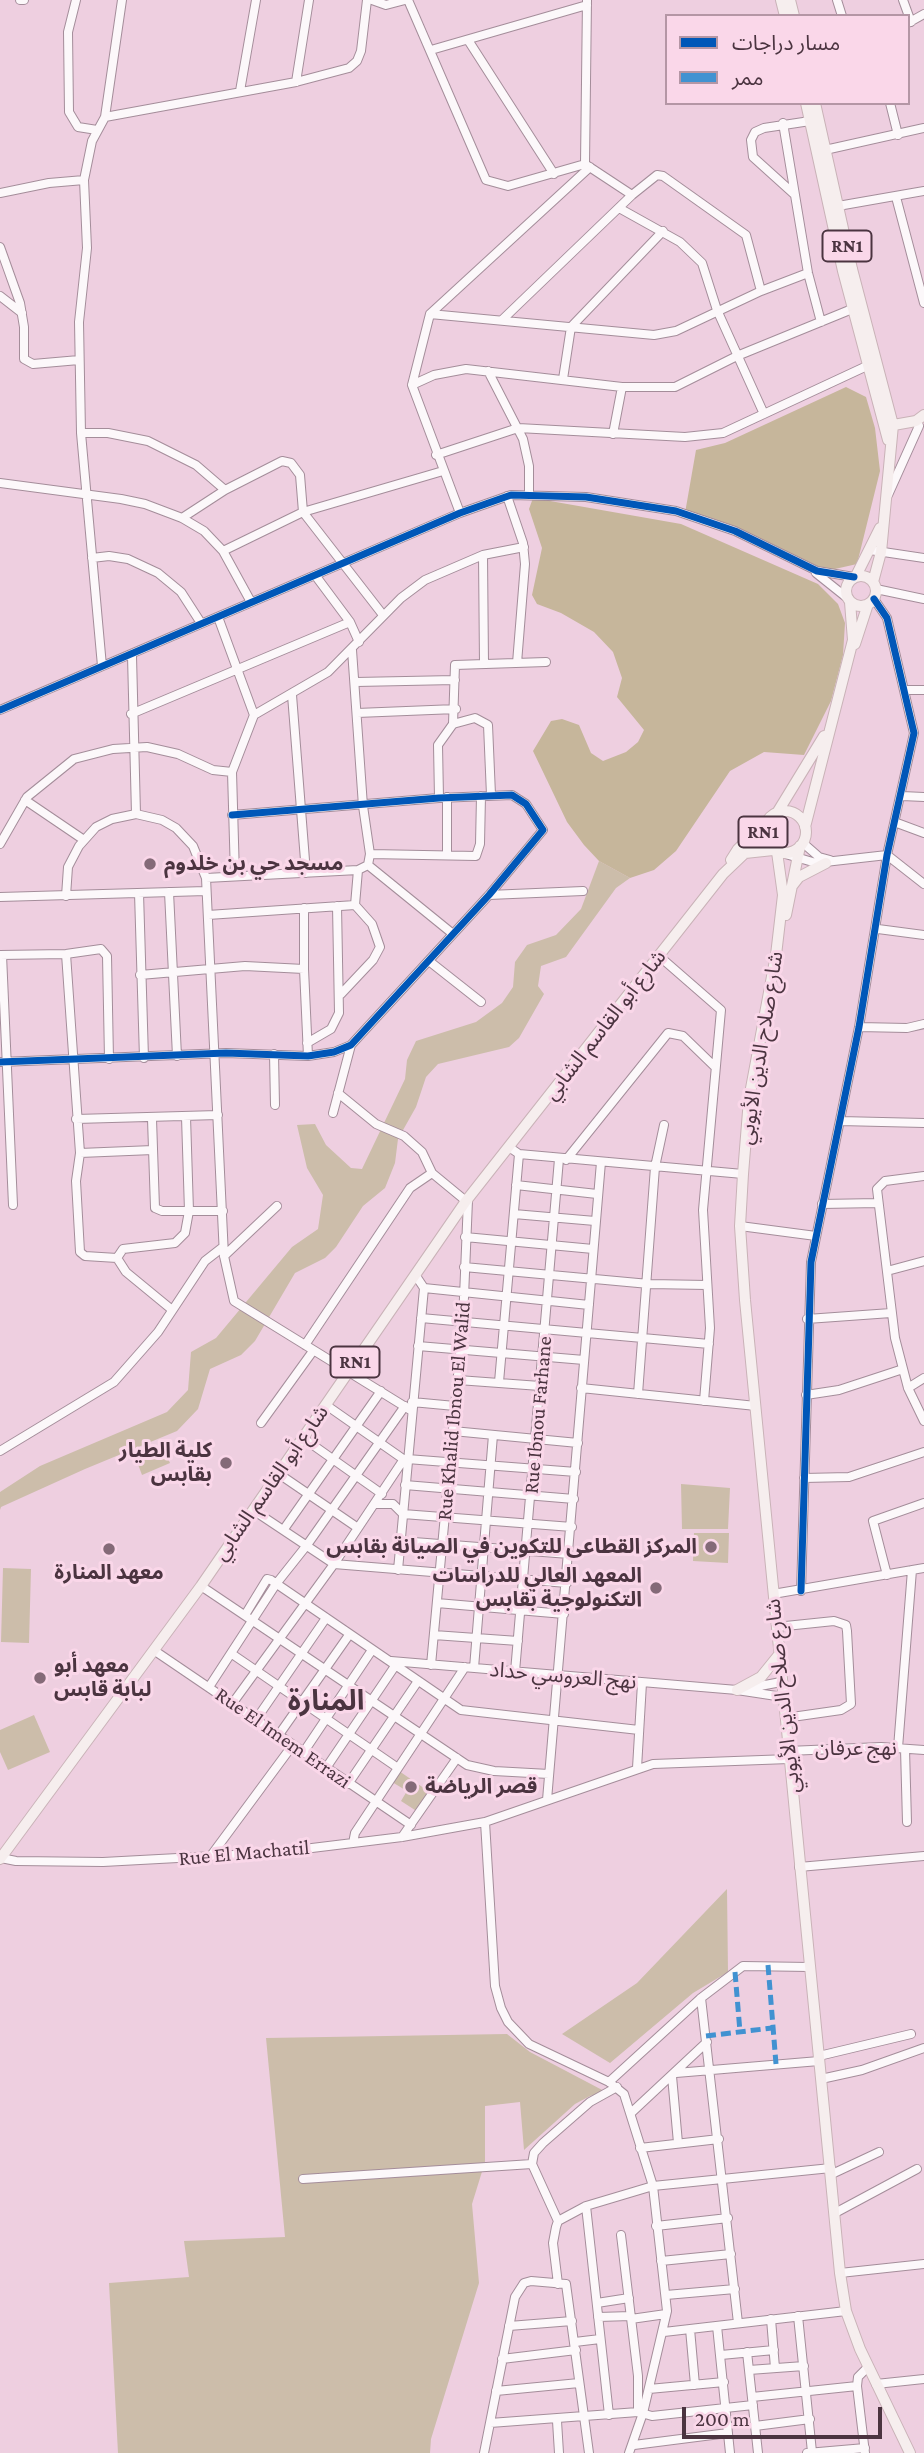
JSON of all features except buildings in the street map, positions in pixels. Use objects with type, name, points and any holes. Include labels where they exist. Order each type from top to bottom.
[{"type":"main road","name":"RN1","points":[[806,105],[889,426],[891,459],[887,498],[876,551],[873,594],[850,653]]},
{"type":"main road","name":"RN1","points":[[815,105],[869,365],[889,426]]},
{"type":"main road","points":[[889,426],[922,420]]},
{"type":"main road","name":"RN1","points":[[835,715],[803,774],[777,813],[766,823],[764,838],[777,851],[792,852],[802,844],[823,755],[835,715],[850,653],[853,627],[845,588],[876,551]]},
{"type":"main road","points":[[848,599],[858,606],[873,594],[867,577],[855,576]]},
{"type":"main road","points":[[803,774],[823,755]]},
{"type":"main road","name":"RN1","points":[[777,813],[794,814],[805,827]]},
{"type":"main road","name":"شارع أبو القاسم الشابي","points":[[723,874],[737,849],[766,823]]},
{"type":"main road","name":"شارع صلاح الدين الأيوبي","points":[[779,926],[786,914],[796,859],[802,844]]},
{"type":"main road","name":"شارع أبو القاسم الشابي","points":[[1,1859],[201,1587],[467,1200],[723,874],[745,853],[777,851]]},
{"type":"main road","name":"شارع صلاح الدين الأيوبي","points":[[777,851],[783,883],[779,926],[751,1090],[740,1226],[778,1656],[832,2171],[840,2273],[846,2311],[868,2367],[910,2453]]},
{"type":"main road","points":[[792,886],[799,877],[826,863]]},
{"type":"main road","points":[[737,1690],[761,1677],[778,1656]]},
{"type":"street","points":[[76,0],[68,43],[69,112],[78,127],[97,130]]},
{"type":"street","points":[[102,666],[81,433],[80,297],[87,248],[84,180],[97,130],[104,117],[121,0]]},
{"type":"street","points":[[240,91],[256,0]]},
{"type":"street","points":[[296,82],[309,0]]},
{"type":"street","points":[[104,117],[338,72],[357,61],[367,0]]},
{"type":"street","points":[[372,0],[386,5],[406,0],[431,50],[486,180],[508,186],[588,166],[632,195]]},
{"type":"street","points":[[431,50],[587,3],[588,166],[430,314],[412,385],[460,513]]},
{"type":"street","points":[[910,23],[924,14]]},
{"type":"street","points":[[468,40],[554,174]]},
{"type":"street","points":[[890,105],[898,135]]},
{"type":"street","points":[[794,194],[753,157],[750,149],[755,132],[783,123],[810,121]]},
{"type":"street","points":[[783,123],[808,273],[821,322]]},
{"type":"street","points":[[825,150],[924,128]]},
{"type":"street","points":[[502,320],[652,177],[663,176],[746,235],[761,291]]},
{"type":"street","points":[[0,193],[49,183],[84,180]]},
{"type":"street","points":[[838,206],[924,191]]},
{"type":"street","points":[[896,197],[924,303]]},
{"type":"street","points":[[619,208],[692,250],[702,263],[717,310],[764,414]]},
{"type":"street","points":[[563,379],[571,327],[663,232]]},
{"type":"street","points":[[0,247],[22,313],[23,354],[27,363],[79,360]]},
{"type":"street","points":[[430,314],[628,335],[654,335],[676,331],[717,310],[808,273]]},
{"type":"street","points":[[0,296],[22,313]]},
{"type":"street","points":[[412,385],[451,370],[488,371],[622,387],[675,387],[737,356],[858,307]]},
{"type":"street","points":[[436,454],[519,428],[704,437],[723,433],[869,365]]},
{"type":"street","points":[[488,371],[519,428],[527,452],[528,494]]},
{"type":"street","points":[[612,434],[622,387]]},
{"type":"street","points":[[887,498],[922,420]]},
{"type":"street","points":[[81,433],[108,433],[148,441],[196,465],[225,491]]},
{"type":"street","points":[[913,440],[924,439]]},
{"type":"street","points":[[182,518],[225,491],[282,461],[291,463],[300,475],[303,512],[383,615]]},
{"type":"street","points":[[223,551],[303,512],[443,471]]},
{"type":"street","points":[[0,483],[145,504],[182,518],[204,531],[223,551],[251,602]]},
{"type":"street","points":[[0,710],[102,666],[132,656],[460,513],[507,496],[528,494],[586,497],[676,511],[734,531],[805,566],[829,574],[855,576]]},
{"type":"street","points":[[507,496],[524,547],[517,663]]},
{"type":"street","points":[[254,715],[314,683],[352,650],[383,615],[425,580],[483,555],[524,547]]},
{"type":"street","points":[[876,551],[924,558]]},
{"type":"street","points":[[483,555],[485,664]]},
{"type":"street","points":[[92,558],[109,556],[128,559],[158,573],[181,592],[201,624]]},
{"type":"street","points":[[805,566],[848,599]]},
{"type":"street","points":[[315,575],[350,622],[359,642]]},
{"type":"street","points":[[873,594],[924,599]]},
{"type":"street","points":[[801,1591],[807,1319],[816,1236],[878,929],[887,855],[897,823],[914,733],[887,618],[873,594]]},
{"type":"street","points":[[218,617],[239,667],[254,715],[232,772],[235,876]]},
{"type":"street","points":[[131,714],[350,622]]},
{"type":"street","points":[[352,650],[363,806],[370,853],[368,865]]},
{"type":"street","points":[[132,656],[131,714],[136,814]]},
{"type":"street","points":[[447,854],[438,745],[453,724],[456,709],[455,665],[546,662]]},
{"type":"street","points":[[356,682],[455,680]]},
{"type":"street","points":[[906,690],[924,690]]},
{"type":"street","points":[[292,695],[306,873]]},
{"type":"street","points":[[357,713],[456,709]]},
{"type":"street","points":[[453,724],[475,718],[488,725],[491,795]]},
{"type":"street","points":[[914,733],[924,732]]},
{"type":"street","points":[[0,844],[25,800],[51,775],[74,759],[134,747],[166,750],[201,766],[232,772]]},
{"type":"street","points":[[4,1062],[274,1054],[308,1056],[334,1052],[351,1045],[489,895],[543,830],[521,799],[512,795],[443,797],[363,806],[232,815]]},
{"type":"street","points":[[370,853],[476,856],[479,852],[481,796]]},
{"type":"street","points":[[901,796],[924,797]]},
{"type":"street","points":[[25,800],[83,840]]},
{"type":"street","points":[[66,896],[68,867],[83,840],[102,824],[136,814],[176,828],[193,846],[206,878],[223,1251],[234,1301],[313,1351],[410,1406],[455,1406]]},
{"type":"street","points":[[897,823],[924,832]]},
{"type":"street","points":[[802,844],[819,857],[840,860]]},
{"type":"street","points":[[777,851],[796,859],[826,863],[887,855],[924,883]]},
{"type":"street","points":[[206,878],[358,870],[368,865]]},
{"type":"street","points":[[368,865],[453,934]]},
{"type":"street","points":[[341,994],[373,960],[380,947],[372,924],[355,905],[358,870]]},
{"type":"street","points":[[0,897],[206,891]]},
{"type":"street","points":[[489,895],[583,891]]},
{"type":"street","points":[[169,892],[177,1056]]},
{"type":"street","points":[[139,893],[144,1058]]},
{"type":"street","points":[[208,915],[355,905]]},
{"type":"street","points":[[307,1043],[331,1029],[339,1013],[341,994],[337,906]]},
{"type":"street","points":[[304,908],[308,1056]]},
{"type":"street","points":[[878,929],[924,935]]},
{"type":"street","points":[[13,1205],[4,1062],[1,955],[66,954],[101,948],[107,956],[109,1059]]},
{"type":"street","points":[[66,954],[79,1153],[76,1181],[80,1252],[85,1256],[117,1258]]},
{"type":"street","points":[[659,956],[721,1010],[714,1066],[704,1210],[709,1344],[704,1401]]},
{"type":"street","points":[[429,961],[481,1002]]},
{"type":"street","points":[[140,975],[245,966],[304,969]]},
{"type":"street","points":[[859,1027],[907,1028],[924,1024]]},
{"type":"street","points":[[563,1159],[668,1034],[675,1032],[683,1036],[714,1066]]},
{"type":"street","points":[[333,1113],[351,1045]]},
{"type":"street","points":[[274,1054],[275,1105]]},
{"type":"street","points":[[338,1093],[376,1124],[404,1136],[422,1152],[432,1173],[467,1200]]},
{"type":"street","points":[[76,1119],[152,1119],[218,1115]]},
{"type":"street","points":[[117,1258],[123,1249],[175,1243],[181,1239],[189,1211],[186,1117]]},
{"type":"street","points":[[152,1119],[155,1208],[162,1211],[223,1211]]},
{"type":"street","points":[[840,1121],[924,1124]]},
{"type":"street","points":[[638,1394],[649,1284],[655,1167],[664,1125]]},
{"type":"street","points":[[509,1147],[519,1154],[743,1174]]},
{"type":"street","points":[[79,1153],[153,1150]]},
{"type":"street","points":[[499,1382],[519,1154]]},
{"type":"street","name":"Rue Ibnou Farhane","points":[[515,1672],[546,1328],[553,1217],[563,1159]]},
{"type":"street","points":[[547,1800],[601,1162]]},
{"type":"street","points":[[305,1345],[410,1188],[432,1173]]},
{"type":"street","points":[[924,1176],[882,1183],[877,1189],[891,1313],[908,1388],[924,1421]]},
{"type":"street","points":[[516,1185],[597,1194]]},
{"type":"street","name":"Rue Khalid Ibnou El Walid","points":[[431,1665],[463,1321],[467,1200]]},
{"type":"street","points":[[822,1204],[878,1203]]},
{"type":"street","points":[[0,1451],[111,1384],[145,1349],[205,1261],[223,1251],[277,1206]]},
{"type":"street","points":[[514,1214],[595,1221]]},
{"type":"street","points":[[740,1226],[816,1236]]},
{"type":"street","points":[[465,1237],[593,1249]]},
{"type":"street","points":[[117,1258],[126,1272],[171,1309]]},
{"type":"street","points":[[887,1272],[924,1261]]},
{"type":"street","points":[[464,1267],[649,1284],[707,1286]]},
{"type":"street","points":[[398,1570],[410,1406],[424,1288],[416,1276]]},
{"type":"street","points":[[424,1288],[589,1305]]},
{"type":"street","points":[[807,1319],[891,1313]]},
{"type":"street","points":[[421,1318],[709,1344]]},
{"type":"street","points":[[418,1346],[584,1360]]},
{"type":"street","points":[[261,1423],[313,1351]]},
{"type":"street","points":[[806,1395],[839,1390],[903,1369]]},
{"type":"street","points":[[908,1388],[924,1378]]},
{"type":"street","points":[[458,1380],[540,1386]]},
{"type":"street","points":[[581,1388],[756,1406]]},
{"type":"street","points":[[284,1529],[381,1391]]},
{"type":"street","points":[[326,1405],[406,1460],[576,1472]]},
{"type":"street","points":[[209,1687],[232,1654],[249,1617],[307,1545],[380,1442],[410,1406]]},
{"type":"street","points":[[453,1431],[578,1443]]},
{"type":"street","points":[[354,1843],[355,1833],[443,1699],[469,1668],[476,1638],[493,1435]]},
{"type":"street","points":[[303,1438],[382,1494]]},
{"type":"street","points":[[804,1478],[849,1477],[924,1452]]},
{"type":"street","points":[[232,1704],[406,1460]]},
{"type":"street","points":[[279,1474],[358,1528]]},
{"type":"street","points":[[405,1485],[574,1499]]},
{"type":"street","points":[[375,1503],[393,1504],[403,1514],[572,1527]]},
{"type":"street","points":[[887,1575],[873,1521],[924,1503]]},
{"type":"street","points":[[253,1510],[334,1564],[567,1583]]},
{"type":"street","points":[[401,1541],[569,1554]]},
{"type":"street","points":[[773,1594],[924,1568]]},
{"type":"street","points":[[907,1822],[902,1748],[912,1570]]},
{"type":"street","points":[[276,1584],[443,1699],[467,1712],[639,1730]]},
{"type":"street","points":[[201,1587],[457,1758],[481,1769],[549,1774]]},
{"type":"street","points":[[437,1603],[564,1614]]},
{"type":"street","points":[[255,1721],[326,1618]]},
{"type":"street","points":[[776,1628],[834,1620],[846,1625],[847,1631],[851,1704],[841,1710],[785,1718]]},
{"type":"street","points":[[278,1737],[349,1635]]},
{"type":"street","points":[[434,1635],[518,1641]]},
{"type":"street","points":[[303,1753],[372,1650]]},
{"type":"street","name":"Rue El Imem Errazi","points":[[155,1651],[411,1825]]},
{"type":"street","points":[[232,1654],[398,1768]]},
{"type":"street","points":[[326,1768],[372,1700],[392,1663]]},
{"type":"street","name":"نهج العروسي حداد","points":[[392,1663],[737,1690]]},
{"type":"street","points":[[348,1784],[418,1681]]},
{"type":"street","points":[[737,1690],[781,1682]]},
{"type":"street","points":[[637,1768],[642,1683]]},
{"type":"street","points":[[737,1690],[783,1697]]},
{"type":"street","points":[[210,1857],[292,1746]]},
{"type":"street","name":"نهج عرفان","points":[[637,1768],[674,1762],[902,1748],[924,1750]]},
{"type":"street","points":[[402,1837],[457,1758]]},
{"type":"street","name":"Rue El Machatil","points":[[1,1859],[103,1862],[210,1857],[402,1837],[485,1822],[637,1768]]},
{"type":"street","points":[[485,1822],[495,1986],[501,2008],[508,2022],[529,2044],[617,2087],[632,2112],[640,2148],[653,2186],[666,2314],[664,2332],[632,2449],[728,2433]]},
{"type":"street","points":[[799,1867],[924,1856]]},
{"type":"street","points":[[608,2082],[701,1998],[743,1966],[809,1967]]},
{"type":"street","points":[[701,1998],[738,2323]]},
{"type":"street","points":[[674,2074],[819,2059],[911,2034]]},
{"type":"street","points":[[632,2112],[707,2042]]},
{"type":"street","points":[[821,2079],[862,2070],[924,2048]]},
{"type":"street","points":[[674,2074],[678,2143]]},
{"type":"street","points":[[558,2284],[553,2243],[558,2221],[533,2164],[534,2153],[590,2102],[617,2087]]},
{"type":"street","points":[[640,2148],[719,2139]]},
{"type":"street","points":[[558,2221],[586,2206],[653,2186],[723,2178],[832,2171],[879,2152]]},
{"type":"street","points":[[303,2179],[533,2164]]},
{"type":"street","points":[[835,2213],[917,2169]]},
{"type":"street","points":[[586,2206],[609,2415]]},
{"type":"street","points":[[656,2226],[728,2218]]},
{"type":"street","points":[[621,2235],[641,2413]]},
{"type":"street","points":[[661,2261],[731,2254]]},
{"type":"street","points":[[840,2273],[924,2264]]},
{"type":"street","points":[[484,2453],[515,2297],[524,2283],[531,2281],[566,2284],[589,2453]]},
{"type":"street","points":[[666,2295],[735,2289]]},
{"type":"street","points":[[597,2302],[629,2298]]},
{"type":"street","points":[[664,2332],[846,2311]]},
{"type":"street","points":[[598,2317],[666,2314]]},
{"type":"street","points":[[798,2316],[812,2452]]},
{"type":"street","points":[[771,2319],[775,2368]]},
{"type":"street","points":[[509,2326],[572,2321]]},
{"type":"street","points":[[717,2326],[730,2453]]},
{"type":"street","points":[[690,2329],[695,2385]]},
{"type":"street","points":[[502,2359],[600,2339]]},
{"type":"street","points":[[721,2355],[774,2350]]},
{"type":"street","points":[[747,2352],[758,2453]]},
{"type":"street","points":[[749,2370],[804,2366]]},
{"type":"street","points":[[807,2453],[865,2451],[857,2386],[858,2377],[868,2367]]},
{"type":"street","points":[[876,2384],[924,2379]]},
{"type":"street","points":[[649,2389],[724,2382]]},
{"type":"street","points":[[496,2391],[579,2383]]},
{"type":"street","points":[[490,2423],[556,2421],[641,2413],[652,2416],[726,2408],[753,2401],[857,2386]]},
{"type":"street","points":[[755,2426],[810,2419]]},
{"type":"street","points":[[556,2421],[559,2453]]},
{"type":"shaded area","points":[[846,387],[866,397],[875,428],[880,471],[857,564],[826,571],[685,513],[696,450],[725,443]]},
{"type":"shaded area","points":[[533,498],[681,524],[818,584],[838,604],[845,623],[843,655],[831,701],[804,755],[764,752],[730,771],[676,851],[654,870],[630,878],[599,861],[584,845],[567,822],[533,751],[551,721],[562,719],[579,725],[591,753],[603,761],[626,752],[638,742],[644,730],[617,697],[622,678],[613,652],[594,632],[561,613],[537,604],[532,595],[542,548],[529,509]]},
{"type":"shaded area","points":[[599,861],[630,878],[616,888],[566,957],[541,966],[538,986],[544,994],[519,1038],[509,1047],[438,1064],[426,1077],[416,1107],[398,1139],[395,1163],[385,1188],[363,1206],[336,1247],[325,1258],[295,1273],[255,1341],[241,1355],[210,1369],[198,1409],[177,1431],[85,1469],[1,1507],[0,1510],[0,1492],[40,1466],[167,1412],[188,1390],[191,1352],[216,1338],[292,1247],[318,1229],[323,1195],[307,1168],[297,1125],[315,1124],[326,1145],[351,1168],[362,1169],[405,1079],[407,1060],[416,1041],[476,1022],[502,1003],[513,987],[515,962],[527,945],[556,935],[581,909]]},
{"type":"shaded area","points":[[163,1448],[170,1463],[142,1475],[136,1459]]},
{"type":"shaded area","points":[[681,1484],[730,1488],[728,1529],[682,1529]]},
{"type":"shaded area","name":"المركز القطاعى للتكوين في الصيانة بقابس","points":[[694,1533],[729,1533],[728,1563],[693,1561]]},
{"type":"shaded area","points":[[3,1568],[31,1569],[29,1643],[1,1642]]},
{"type":"shaded area","points":[[34,1715],[50,1752],[8,1770],[0,1752],[0,1730]]},
{"type":"shaded area","name":"قصر الرياضة","points":[[399,1771],[431,1793],[418,1812],[401,1801],[407,1791],[392,1782]]},
{"type":"shaded area","points":[[727,1889],[728,1972],[693,1993],[610,2063],[562,2034],[637,1983]]},
{"type":"shaded area","points":[[507,2034],[530,2052],[606,2092],[575,2104],[524,2150],[520,2102],[485,2106],[485,2162],[472,2204],[479,2283],[431,2439],[430,2453],[118,2453],[109,2283],[189,2277],[184,2241],[285,2237],[266,2038]]},
{"type":"marked path","points":[[768,1965],[776,2064]]},
{"type":"marked path","points":[[735,1972],[740,2032]]},
{"type":"marked path","points":[[706,2036],[772,2028]]},
{"type":"cycle path","points":[[0,710],[460,513],[511,495],[586,497],[676,511],[735,531],[817,571],[854,577]]},
{"type":"cycle path","points":[[801,1591],[811,1262],[859,1027],[887,855],[914,733],[887,618],[874,599]]},
{"type":"cycle path","points":[[0,1062],[226,1053],[308,1056],[334,1052],[351,1045],[489,895],[543,830],[526,804],[512,795],[439,798],[232,815]]},
{"type":"place","name":"مسجد حي بن خلدوم","points":[[150,864]]},
{"type":"place","name":"كلية الطيار بقابس","points":[[226,1463]]},
{"type":"place","name":"المركز القطاعى للتكوين في الصيانة بقابس","points":[[711,1547]]},
{"type":"place","name":"معهد المنارة","points":[[109,1549]]},
{"type":"place","name":"المعهد العالي للدراسات التكنولوجية بقابس","points":[[656,1588]]},
{"type":"place","name":"معهد أبو لبابة قابس","points":[[40,1678]]},
{"type":"place","name":"قصر الرياضة","points":[[411,1787]]},
{"type":"district","name":"المنارة","points":[[326,1701]]}]
